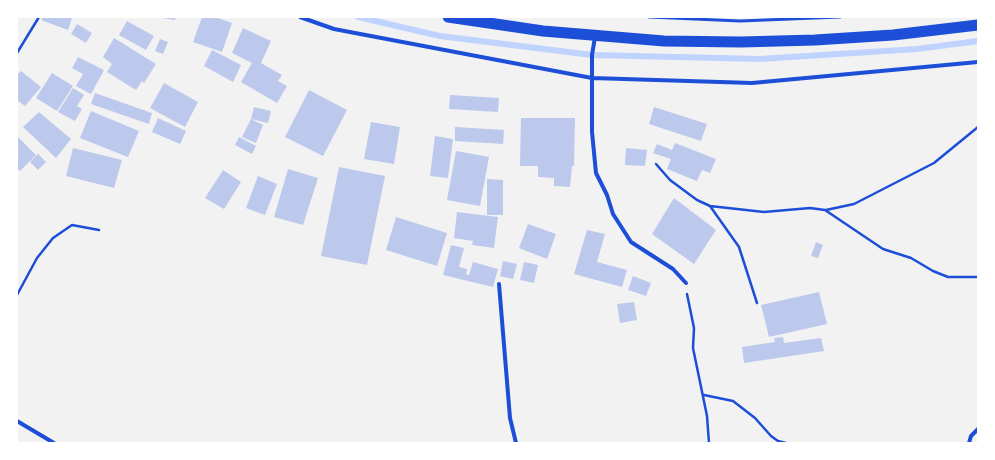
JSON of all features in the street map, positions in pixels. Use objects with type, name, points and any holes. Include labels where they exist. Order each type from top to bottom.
[{"type":"highway","points":[[448,17],[543,31],[664,41],[741,42],[892,35],[978,25]]},
{"type":"street","points":[[300,17],[334,29],[592,78],[752,83],[978,62]]},
{"type":"street","points":[[595,36],[592,55],[592,132],[596,173],[607,195],[613,214],[631,242],[673,269],[686,283]]},
{"type":"street","points":[[500,284],[510,418],[516,443]]},
{"type":"street","points":[[17,421],[54,443]]},
{"type":"street","points":[[969,443],[971,436],[978,429]]},
{"type":"lane","points":[[649,17],[740,21],[840,17]]},
{"type":"path","points":[[17,53],[39,17]]},
{"type":"path","points":[[656,164],[670,180],[697,200],[710,206],[764,212],[810,208],[825,210],[854,204],[934,163],[978,127]]},
{"type":"path","points":[[710,206],[739,247],[756,303]]},
{"type":"path","points":[[825,210],[883,248],[911,258],[933,271],[948,277],[978,277]]},
{"type":"path","points":[[17,295],[37,258],[53,238],[72,225],[99,230]]},
{"type":"path","points":[[686,283],[694,328],[693,348],[704,395],[709,443]]},
{"type":"path","points":[[704,395],[733,400],[755,418],[771,436],[778,441],[786,443]]},
{"type":"building","points":[[43,17],[72,18],[68,30],[41,20]]},
{"type":"building","points":[[156,17],[176,17],[175,20]]},
{"type":"building","points":[[202,17],[215,17],[232,23],[222,52],[193,42]]},
{"type":"building","points":[[127,21],[154,36],[146,50],[119,35]]},
{"type":"building","points":[[77,24],[92,33],[86,43],[71,34]]},
{"type":"building","points":[[243,28],[271,41],[261,63],[282,75],[278,81],[287,86],[277,103],[241,82],[252,63],[232,53]]},
{"type":"building","points":[[114,38],[156,64],[144,83],[142,81],[136,90],[107,72],[112,64],[103,57]]},
{"type":"building","points":[[160,39],[168,42],[163,54],[155,51]]},
{"type":"building","points":[[212,50],[241,65],[233,82],[204,66]]},
{"type":"building","points":[[78,57],[104,70],[91,94],[76,86],[83,74],[72,68]]},
{"type":"building","points":[[21,71],[41,87],[25,106],[17,100],[17,75]]},
{"type":"building","points":[[52,73],[73,86],[57,111],[36,98]]},
{"type":"building","points":[[164,83],[198,102],[185,127],[150,108]]},
{"type":"building","points":[[73,88],[84,95],[77,106],[82,109],[75,121],[58,112]]},
{"type":"building","points":[[309,90],[347,110],[323,156],[285,137]]},
{"type":"building","points":[[95,93],[152,113],[149,124],[91,104]]},
{"type":"building","points":[[450,95],[499,98],[498,112],[449,109]]},
{"type":"building","points":[[254,107],[271,111],[268,123],[251,119]]},
{"type":"building","points":[[654,107],[707,124],[701,141],[649,124]]},
{"type":"building","points":[[91,111],[139,131],[128,157],[80,138]]},
{"type":"building","points":[[39,112],[71,139],[56,158],[23,127]]},
{"type":"building","points":[[158,118],[186,131],[180,144],[152,132]]},
{"type":"building","points":[[521,118],[575,118],[574,166],[572,166],[570,187],[554,186],[554,178],[538,177],[538,166],[520,166]]},
{"type":"building","points":[[251,119],[263,125],[256,143],[242,137]]},
{"type":"building","points":[[371,122],[400,127],[394,164],[364,159]]},
{"type":"building","points":[[455,127],[504,130],[503,144],[455,141]]},
{"type":"building","points":[[17,136],[36,155],[20,171],[17,168]]},
{"type":"building","points":[[435,136],[453,139],[448,178],[430,176]]},
{"type":"building","points":[[239,137],[256,146],[252,154],[235,145]]},
{"type":"building","points":[[675,143],[716,159],[710,173],[702,170],[697,181],[667,169],[671,159],[653,153],[657,144],[672,150]]},
{"type":"building","points":[[73,148],[122,160],[114,188],[66,176]]},
{"type":"building","points":[[626,148],[647,150],[645,166],[625,165]]},
{"type":"building","points":[[456,151],[489,157],[480,206],[447,200]]},
{"type":"building","points":[[38,154],[46,162],[38,170],[30,162]]},
{"type":"building","points":[[339,167],[385,176],[367,265],[321,256]]},
{"type":"building","points":[[288,169],[318,178],[303,225],[274,217]]},
{"type":"building","points":[[223,170],[241,182],[224,209],[205,198]]},
{"type":"building","points":[[258,176],[277,184],[265,215],[246,208]]},
{"type":"building","points":[[487,179],[503,180],[503,215],[487,215]]},
{"type":"building","points":[[674,198],[716,230],[694,264],[652,234]]},
{"type":"building","points":[[457,212],[498,217],[494,248],[472,245],[473,241],[454,238]]},
{"type":"building","points":[[396,217],[447,233],[437,266],[386,250]]},
{"type":"building","points":[[528,224],[556,234],[547,259],[519,248]]},
{"type":"building","points":[[587,230],[605,234],[597,262],[627,270],[622,287],[574,274]]},
{"type":"building","points":[[816,242],[823,245],[818,258],[811,256]]},
{"type":"building","points":[[451,245],[464,248],[459,267],[467,269],[466,274],[469,275],[473,262],[498,269],[493,287],[443,275]]},
{"type":"building","points":[[503,261],[517,264],[513,279],[500,276]]},
{"type":"building","points":[[524,262],[538,265],[534,283],[520,280]]},
{"type":"building","points":[[633,276],[651,283],[646,296],[628,290]]},
{"type":"building","points":[[819,292],[827,324],[769,337],[761,305]]},
{"type":"building","points":[[634,302],[637,320],[620,323],[617,304]]},
{"type":"building","points":[[783,337],[784,343],[821,338],[824,351],[744,363],[742,347],[775,342],[774,338]]},
{"type":"waterway","points":[[358,17],[440,36],[592,55],[760,59],[917,49],[978,41]]}]
